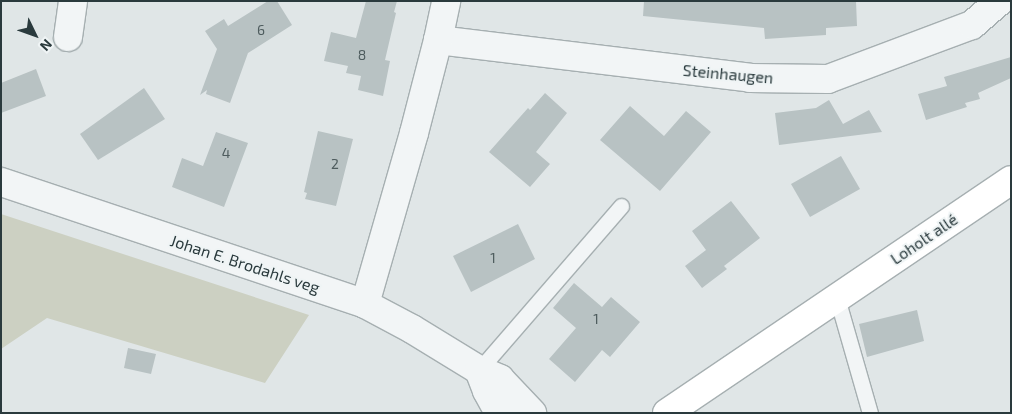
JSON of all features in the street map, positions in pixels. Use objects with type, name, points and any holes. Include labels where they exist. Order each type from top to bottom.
[{"type":"street","points":[[68,37],[73,1]]},
{"type":"street","points":[[365,304],[438,40],[446,1]]},
{"type":"street","name":"Steinhaugen","points":[[438,40],[750,78],[828,79],[972,25],[1000,1]]},
{"type":"street","name":"Loholt allé","points":[[667,413],[1011,180]]},
{"type":"street","name":"Johan E. Brodahls veg","points":[[1,182],[365,304],[412,329],[479,370],[500,379],[532,413]]},
{"type":"street","points":[[479,370],[487,391],[499,413]]},
{"type":"lane","points":[[479,370],[621,206]]},
{"type":"lane","points":[[837,298],[870,413]]},
{"type":"shaded area","points":[[1,214],[309,315],[265,383],[47,318],[1,349]]},
{"type":"building","points":[[268,1],[277,1],[292,25],[248,53],[230,103],[206,94],[207,90],[200,95],[217,49],[205,31],[224,19],[228,26]]},
{"type":"building","points":[[366,1],[397,1],[385,60],[390,61],[383,96],[358,90],[361,76],[346,73],[348,66],[324,61],[331,32],[356,38]]},
{"type":"building","points":[[644,1],[856,1],[857,26],[826,28],[826,35],[765,39],[764,28],[643,16]]},
{"type":"building","points":[[1011,57],[1011,78],[978,93],[980,99],[965,103],[967,107],[926,120],[918,94],[947,86],[944,77]]},
{"type":"building","points":[[36,69],[46,96],[1,113],[1,83]]},
{"type":"building","points":[[144,88],[165,119],[98,160],[80,134]]},
{"type":"building","points":[[545,93],[567,113],[536,152],[550,164],[530,187],[489,152],[528,108],[530,110]]},
{"type":"building","points":[[829,100],[843,124],[869,110],[882,132],[779,145],[775,113],[816,108]]},
{"type":"building","points":[[630,106],[664,136],[686,111],[711,132],[660,191],[600,140]]},
{"type":"building","points":[[318,131],[353,139],[336,206],[305,199],[307,193],[304,192]]},
{"type":"building","points":[[216,132],[248,143],[224,207],[172,187],[182,158],[203,166]]},
{"type":"building","points":[[841,156],[860,189],[810,217],[791,184]]},
{"type":"building","points":[[731,201],[760,238],[724,266],[727,269],[702,288],[685,266],[706,250],[692,231]]},
{"type":"building","points":[[518,224],[535,259],[471,292],[453,256]]},
{"type":"building","points":[[574,283],[602,307],[611,297],[640,322],[610,357],[602,350],[575,382],[549,359],[576,328],[553,308]]},
{"type":"building","points":[[917,310],[924,341],[867,357],[859,324]]},
{"type":"building","points":[[128,348],[156,354],[151,374],[124,368]]}]
